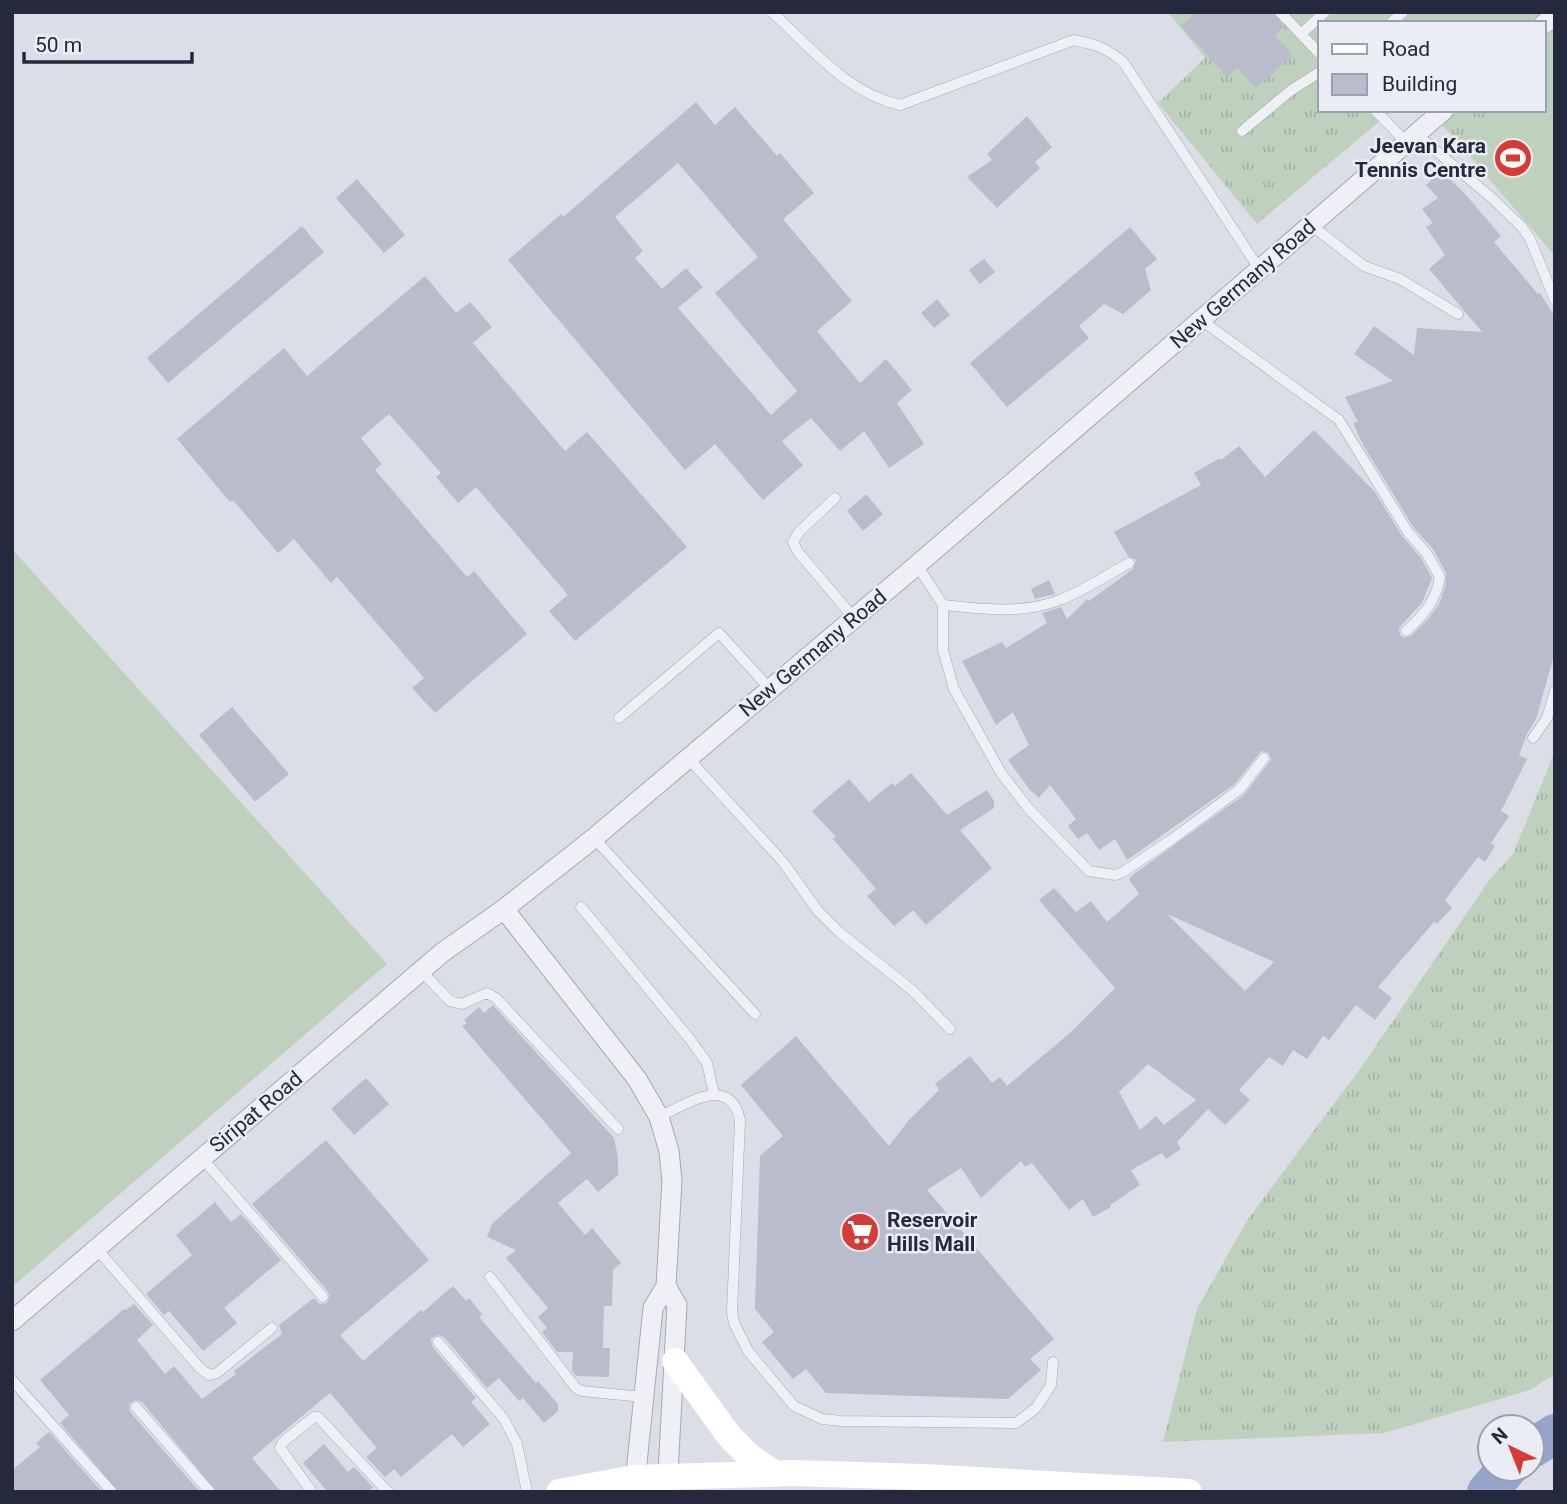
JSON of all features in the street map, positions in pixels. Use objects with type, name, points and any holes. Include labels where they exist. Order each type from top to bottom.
[{"type":"main road","points":[[675,1361],[730,1437],[749,1456],[775,1474]]},
{"type":"main road","points":[[559,1492],[775,1474],[923,1476],[1189,1492]]},
{"type":"street","name":"New Germany Road","points":[[504,909],[594,838],[917,565],[1442,112]]},
{"type":"street","name":"Siripat Road","points":[[12,1321],[443,952],[504,909]]},
{"type":"street","points":[[504,909],[637,1079],[660,1117],[669,1151],[672,1181],[666,1286],[653,1308],[634,1485]]},
{"type":"street","points":[[666,1286],[677,1305],[668,1484]]},
{"type":"lane","points":[[772,12],[848,83],[881,101],[900,105],[1074,40],[1095,44],[1111,51],[1124,63],[1261,270]]},
{"type":"lane","points":[[1280,12],[1318,52]]},
{"type":"lane","points":[[1301,34],[1325,12]]},
{"type":"lane","points":[[1242,131],[1290,91],[1318,73]]},
{"type":"lane","points":[[1378,112],[1493,198],[1522,227],[1530,239],[1555,300]]},
{"type":"lane","points":[[1311,225],[1364,266],[1400,279],[1458,314]]},
{"type":"lane","points":[[1201,320],[1339,420],[1408,532],[1427,554],[1440,577],[1433,601],[1423,616],[1406,631]]},
{"type":"lane","points":[[835,498],[800,531],[793,542],[798,552],[854,618]]},
{"type":"lane","points":[[943,605],[997,610],[1031,608],[1062,599],[1129,563]]},
{"type":"lane","points":[[917,565],[943,605],[943,650],[954,690],[969,718],[1001,773],[1028,808],[1089,871],[1115,875],[1123,872],[1240,789],[1264,758]]},
{"type":"lane","points":[[619,719],[719,633],[770,689]]},
{"type":"lane","points":[[1533,738],[1547,718],[1555,691]]},
{"type":"lane","points":[[688,758],[783,862],[817,911],[912,990],[950,1029]]},
{"type":"lane","points":[[594,838],[755,1014]]},
{"type":"lane","points":[[581,907],[708,1063],[714,1094]]},
{"type":"lane","points":[[421,971],[450,1001],[462,1004],[487,993],[496,998],[618,1129]]},
{"type":"lane","points":[[660,1117],[714,1094],[732,1102],[738,1112],[740,1121],[732,1312],[734,1323],[748,1351],[794,1406],[822,1419],[841,1421],[1016,1423],[1036,1408],[1051,1384],[1052,1362]]},
{"type":"lane","points":[[202,1158],[323,1297]]},
{"type":"lane","points":[[97,1249],[209,1375],[217,1373],[272,1328]]},
{"type":"lane","points":[[490,1278],[576,1388],[582,1391],[643,1397]]},
{"type":"lane","points":[[438,1342],[513,1433],[527,1492]]},
{"type":"lane","points":[[12,1380],[112,1492]]},
{"type":"lane","points":[[136,1407],[210,1492]]},
{"type":"lane","points":[[312,1492],[280,1448],[283,1442],[318,1417],[388,1492]]},
{"type":"green space","points":[[1168,12],[1555,12],[1555,256],[1458,142],[1429,112],[1546,112],[1546,21],[1318,21],[1318,112],[1391,112],[1257,224],[1158,103],[1205,58]]},
{"type":"green space","name":"Jeevan Kara Tennis Centre","points":[[1555,60],[1555,256],[1458,142],[1494,112],[1546,112],[1546,67]]},
{"type":"green space","points":[[12,549],[387,964],[12,1287]]},
{"type":"green space","points":[[1555,751],[1555,1374],[1530,1390],[1384,1433],[1163,1442],[1197,1309],[1248,1219],[1360,1069],[1490,879],[1513,854]]},
{"type":"building","points":[[1196,12],[1273,12],[1284,27],[1275,35],[1293,56],[1255,88],[1237,67],[1227,77],[1181,26]]},
{"type":"building","points":[[696,102],[715,125],[735,107],[777,156],[780,153],[814,193],[783,219],[852,301],[817,331],[860,383],[886,359],[912,390],[897,403],[924,444],[889,468],[864,431],[840,451],[811,418],[782,441],[803,465],[763,500],[715,444],[685,470],[508,260],[561,214],[563,217]],"holes":[[[678,163],[758,257],[715,293],[797,391],[771,415],[678,308],[703,287],[686,268],[662,289],[635,258],[643,251],[615,217]]]},
{"type":"building","points":[[1027,116],[1052,147],[1035,162],[1040,168],[997,208],[967,177],[992,160],[987,154]]},
{"type":"building","points":[[1441,170],[1466,195],[1501,236],[1494,242],[1538,294],[1540,293],[1555,317],[1555,652],[1536,719],[1519,755],[1527,759],[1501,811],[1509,816],[1491,843],[1495,846],[1485,862],[1478,857],[1445,900],[1452,908],[1437,924],[1434,922],[1378,987],[1392,998],[1375,1020],[1356,1005],[1329,1040],[1323,1036],[1307,1059],[1293,1050],[1283,1066],[1269,1057],[1239,1090],[1250,1100],[1225,1125],[1208,1109],[1177,1142],[1181,1149],[1166,1159],[1162,1153],[1131,1170],[1140,1185],[1110,1205],[1111,1207],[1093,1217],[1083,1199],[1069,1210],[1032,1163],[1025,1167],[1021,1161],[981,1198],[961,1168],[927,1190],[1054,1339],[1030,1359],[1041,1370],[1008,1399],[826,1393],[806,1369],[793,1379],[762,1342],[774,1332],[755,1309],[760,1156],[783,1136],[741,1085],[796,1036],[889,1146],[908,1121],[939,1090],[935,1084],[970,1056],[992,1083],[1000,1077],[1007,1086],[1071,1032],[1115,988],[1039,900],[1054,888],[1076,912],[1091,901],[1107,922],[1139,894],[1129,879],[1134,874],[1244,795],[1271,760],[1269,753],[1261,751],[1235,784],[1127,860],[1115,839],[1099,850],[1087,833],[1078,839],[1068,826],[1076,819],[1050,785],[1039,798],[1030,790],[1008,760],[1029,745],[1013,712],[996,725],[962,661],[1002,642],[1006,648],[1047,623],[1042,613],[1061,607],[1067,619],[1087,599],[1089,601],[1133,569],[1136,560],[1128,556],[1114,532],[1201,485],[1194,473],[1220,458],[1221,460],[1239,446],[1265,477],[1314,430],[1375,492],[1432,578],[1422,603],[1399,628],[1400,635],[1404,638],[1411,636],[1439,604],[1445,587],[1446,573],[1433,549],[1414,528],[1363,445],[1353,423],[1358,422],[1345,397],[1393,381],[1354,354],[1374,326],[1414,355],[1417,328],[1482,332],[1429,269],[1445,255],[1426,227],[1433,223],[1422,209],[1438,198],[1426,185]],"holes":[[[1167,914],[1274,962],[1245,991]],[[1148,1064],[1196,1100],[1164,1125],[1156,1116],[1140,1130],[1119,1092]]]},
{"type":"building","points":[[357,179],[405,235],[384,253],[336,198]]},
{"type":"building","points":[[302,226],[324,252],[168,383],[147,358]]},
{"type":"building","points":[[1130,227],[1157,259],[1145,269],[1151,290],[1123,314],[1104,304],[1079,326],[1089,338],[1007,407],[970,363]]},
{"type":"building","points":[[984,259],[995,272],[980,284],[969,270]]},
{"type":"building","points":[[425,276],[456,313],[470,302],[492,327],[473,343],[565,451],[587,432],[687,547],[575,641],[549,611],[568,595],[476,487],[458,503],[436,477],[441,473],[389,414],[361,438],[382,464],[375,470],[467,577],[474,571],[527,634],[435,713],[412,688],[424,678],[337,577],[331,583],[294,539],[278,553],[233,500],[230,502],[177,439],[284,348],[307,376]]},
{"type":"building","points":[[937,299],[950,315],[934,328],[921,313]]},
{"type":"building","points":[[866,494],[883,514],[863,531],[847,511]]},
{"type":"building","points":[[1049,580],[1055,594],[1035,599],[1031,589]]},
{"type":"building","points":[[232,707],[289,774],[255,802],[199,735]]},
{"type":"building","points":[[911,773],[947,815],[987,790],[994,801],[994,808],[960,830],[992,868],[926,925],[913,910],[894,926],[867,896],[876,889],[812,811],[849,779],[869,802],[892,783],[895,786]]},
{"type":"building","points":[[493,1005],[614,1138],[618,1175],[598,1192],[587,1179],[558,1203],[585,1235],[592,1228],[621,1263],[613,1270],[612,1306],[604,1306],[603,1348],[610,1348],[609,1377],[576,1376],[572,1371],[573,1352],[557,1352],[542,1332],[547,1328],[538,1317],[548,1308],[506,1258],[516,1250],[487,1237],[492,1224],[571,1153],[462,1026],[467,1023],[464,1020],[479,1007],[484,1013]]},
{"type":"building","points":[[366,1078],[389,1104],[354,1135],[331,1109]]},
{"type":"building","points":[[326,1140],[429,1260],[340,1335],[363,1361],[453,1286],[466,1301],[469,1298],[482,1314],[479,1317],[536,1383],[538,1381],[558,1404],[558,1411],[544,1423],[523,1398],[519,1401],[499,1378],[487,1388],[444,1337],[437,1335],[431,1339],[432,1346],[476,1398],[471,1402],[490,1424],[463,1447],[452,1434],[401,1477],[394,1469],[385,1477],[366,1457],[377,1448],[330,1393],[252,1458],[281,1492],[217,1492],[142,1402],[135,1400],[129,1404],[130,1412],[200,1492],[119,1492],[60,1423],[69,1415],[40,1380],[124,1309],[134,1304],[153,1325],[137,1340],[165,1374],[174,1366],[202,1399],[282,1334],[279,1325],[314,1298],[320,1304],[327,1303],[330,1296],[326,1289],[252,1204]]},
{"type":"building","points":[[215,1202],[231,1222],[241,1214],[281,1260],[224,1308],[237,1323],[203,1351],[169,1311],[164,1315],[146,1294],[192,1255],[176,1235]]},
{"type":"building","points":[[49,1432],[102,1492],[12,1492],[12,1470],[40,1447],[36,1443]]},
{"type":"building","points":[[324,1444],[348,1472],[354,1467],[373,1487],[368,1492],[325,1492],[327,1491],[303,1463]]},
{"type":"waterway","points":[[1546,1439],[1555,1434]]},
{"type":"waterway","points":[[1487,1492],[1495,1483]]},
{"type":"place","name":"Jeevan Kara Tennis Centre","points":[[1513,158]]},
{"type":"place","name":"Reservoir Hills Mall","points":[[860,1232]]}]
